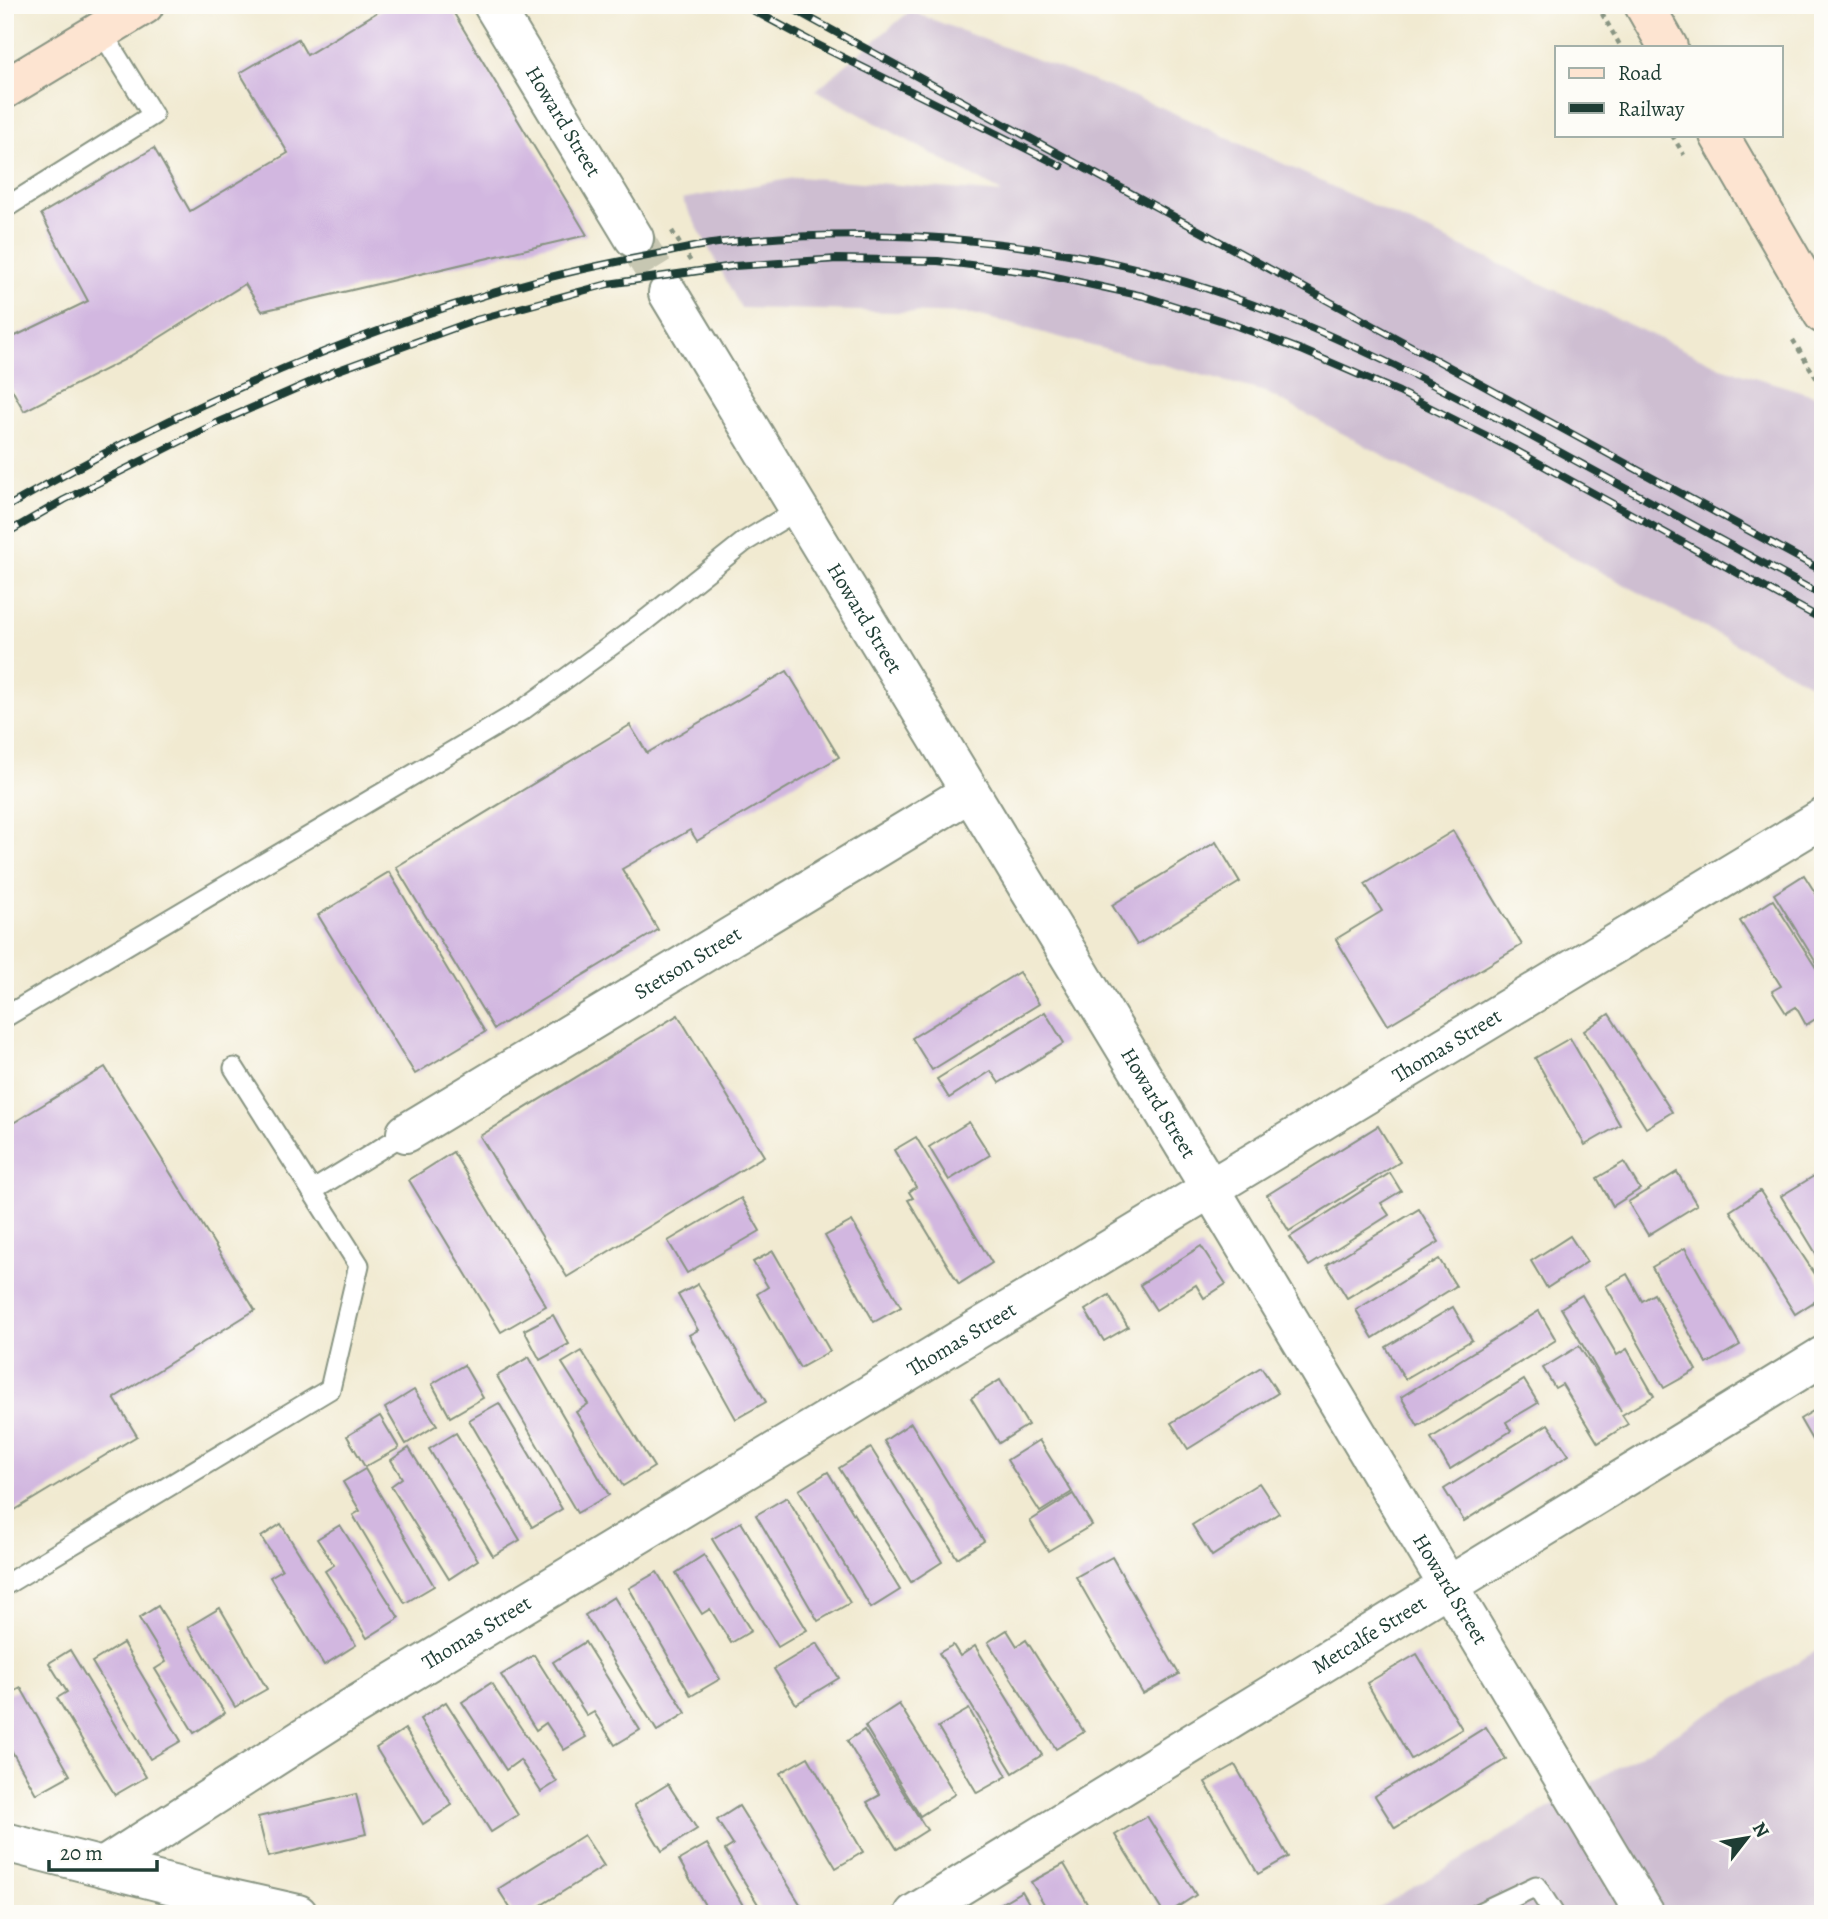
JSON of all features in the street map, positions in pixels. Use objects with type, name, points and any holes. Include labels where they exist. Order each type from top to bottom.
[{"type":"main road","points":[[5,89],[144,5]]},
{"type":"main road","points":[[1644,5],[1667,46]]},
{"type":"main road","points":[[1720,136],[1823,314]]},
{"type":"street","name":"Howard Street","points":[[493,5],[634,238]]},
{"type":"street","name":"Howard Street","points":[[668,293],[1210,1188],[1645,1914]]},
{"type":"street","name":"Stetson Street","points":[[406,1133],[970,792]]},
{"type":"street","name":"Thomas Street","points":[[103,1867],[335,1718],[1823,818]]},
{"type":"street","name":"Metcalfe Street","points":[[914,1914],[1823,1356]]},
{"type":"street","points":[[5,1842],[103,1867],[196,1902],[298,1914]]},
{"type":"lane","points":[[5,208],[153,115],[101,31]]},
{"type":"lane","points":[[5,1017],[524,709],[642,623],[744,542],[799,509]]},
{"type":"lane","points":[[5,1585],[330,1388],[359,1265],[234,1069]]},
{"type":"lane","points":[[312,1191],[406,1133]]},
{"type":"lane","points":[[1477,1914],[1536,1886],[1554,1914]]},
{"type":"path","points":[[1597,5],[1620,46]]},
{"type":"shaded area","points":[[910,11],[1163,108],[1721,367],[1823,398],[1823,691],[1265,392],[973,314],[741,308],[682,199],[799,177],[1003,193],[816,90]]},
{"type":"shaded area","points":[[1823,1647],[1823,1914],[1368,1914]]},
{"type":"building","points":[[389,5],[449,5],[587,235],[262,311],[245,284],[124,360],[24,411],[5,377],[5,341],[88,301],[41,214],[154,148],[190,211],[288,153],[240,73],[298,39],[307,55]]},
{"type":"building","points":[[787,671],[839,757],[697,841],[690,830],[622,869],[658,930],[494,1029],[396,867],[630,725],[647,753]]},
{"type":"building","points":[[1453,831],[1522,945],[1388,1025],[1336,939],[1382,911],[1365,884]]},
{"type":"building","points":[[1216,842],[1240,882],[1137,945],[1112,905]]},
{"type":"building","points":[[389,872],[485,1032],[415,1074],[318,915]]},
{"type":"building","points":[[1804,875],[1823,905],[1823,974],[1774,894]]},
{"type":"building","points":[[1773,900],[1823,979],[1823,1014],[1806,1025],[1796,1007],[1786,1013],[1772,991],[1781,986],[1740,921]]},
{"type":"building","points":[[1019,972],[1039,1004],[932,1070],[912,1038]]},
{"type":"building","points":[[1045,1012],[1064,1043],[999,1083],[991,1071],[949,1098],[937,1079]]},
{"type":"building","points":[[1609,1014],[1672,1112],[1646,1128],[1584,1031]]},
{"type":"building","points":[[678,1015],[764,1156],[567,1277],[480,1136]]},
{"type":"building","points":[[1570,1038],[1620,1125],[1585,1145],[1535,1058]]},
{"type":"building","points":[[105,1067],[255,1310],[114,1398],[137,1436],[5,1516],[5,1128]]},
{"type":"building","points":[[969,1122],[990,1155],[949,1180],[929,1147]]},
{"type":"building","points":[[1378,1126],[1400,1162],[1289,1231],[1267,1195]]},
{"type":"building","points":[[916,1137],[992,1263],[959,1284],[908,1200],[913,1198],[909,1192],[916,1187],[894,1150]]},
{"type":"building","points":[[453,1152],[546,1306],[501,1332],[409,1180]]},
{"type":"building","points":[[1624,1162],[1640,1189],[1613,1206],[1597,1178]]},
{"type":"building","points":[[1677,1172],[1697,1205],[1648,1235],[1628,1202]]},
{"type":"building","points":[[1390,1173],[1401,1191],[1381,1203],[1389,1215],[1309,1266],[1290,1237]]},
{"type":"building","points":[[1814,1176],[1823,1190],[1823,1265],[1781,1196]]},
{"type":"building","points":[[1760,1191],[1823,1286],[1823,1296],[1795,1314],[1730,1211]]},
{"type":"building","points":[[741,1198],[760,1231],[687,1273],[668,1241]]},
{"type":"building","points":[[1419,1209],[1439,1242],[1347,1298],[1327,1265]]},
{"type":"building","points":[[852,1221],[901,1307],[874,1322],[825,1236]]},
{"type":"building","points":[[1570,1236],[1587,1262],[1547,1288],[1531,1261]]},
{"type":"building","points":[[1201,1246],[1226,1284],[1204,1298],[1196,1285],[1156,1310],[1140,1285]]},
{"type":"building","points":[[1685,1248],[1740,1345],[1707,1364],[1652,1267]]},
{"type":"building","points":[[773,1251],[830,1351],[800,1368],[757,1294],[768,1287],[753,1262]]},
{"type":"building","points":[[1439,1259],[1456,1286],[1373,1338],[1356,1310]]},
{"type":"building","points":[[1627,1274],[1642,1301],[1654,1294],[1696,1370],[1664,1388],[1606,1286]]},
{"type":"building","points":[[698,1284],[766,1402],[736,1419],[689,1335],[698,1330],[678,1295]]},
{"type":"building","points":[[1109,1295],[1128,1327],[1104,1341],[1085,1310]]},
{"type":"building","points":[[1582,1295],[1617,1355],[1627,1349],[1654,1396],[1622,1415],[1628,1424],[1598,1443],[1562,1384],[1555,1388],[1543,1368],[1579,1346],[1621,1411],[1561,1308]]},
{"type":"building","points":[[1453,1307],[1472,1340],[1405,1379],[1386,1347]]},
{"type":"building","points":[[1539,1311],[1556,1340],[1418,1426],[1401,1397]]},
{"type":"building","points":[[553,1315],[569,1344],[540,1360],[524,1330]]},
{"type":"building","points":[[582,1351],[654,1467],[623,1486],[576,1412],[588,1404],[562,1363]]},
{"type":"building","points":[[529,1357],[609,1495],[577,1513],[497,1376]]},
{"type":"building","points":[[464,1365],[483,1398],[450,1417],[432,1384]]},
{"type":"building","points":[[1261,1367],[1278,1393],[1188,1449],[1171,1423]]},
{"type":"building","points":[[1000,1380],[1028,1425],[999,1443],[971,1398]]},
{"type":"building","points":[[1524,1380],[1538,1403],[1506,1422],[1511,1431],[1450,1469],[1431,1438]]},
{"type":"building","points":[[414,1390],[437,1425],[406,1444],[385,1408]]},
{"type":"building","points":[[499,1403],[562,1509],[532,1527],[469,1420]]},
{"type":"building","points":[[1823,1405],[1823,1459],[1800,1419]]},
{"type":"building","points":[[380,1416],[399,1448],[365,1467],[347,1436]]},
{"type":"building","points":[[911,1423],[984,1541],[957,1558],[884,1441]]},
{"type":"building","points":[[1548,1424],[1569,1455],[1464,1521],[1444,1489]]},
{"type":"building","points":[[456,1433],[520,1540],[493,1556],[429,1449]]},
{"type":"building","points":[[1039,1440],[1072,1492],[1040,1512],[1007,1460]]},
{"type":"building","points":[[409,1448],[478,1560],[449,1579],[391,1486],[402,1478],[391,1460]]},
{"type":"building","points":[[871,1448],[942,1562],[911,1582],[839,1468]]},
{"type":"building","points":[[365,1469],[434,1586],[405,1603],[353,1515],[360,1511],[343,1482]]},
{"type":"building","points":[[828,1472],[900,1590],[871,1608],[799,1490]]},
{"type":"building","points":[[1259,1483],[1279,1513],[1212,1556],[1192,1525]]},
{"type":"building","points":[[1073,1494],[1092,1525],[1048,1551],[1030,1521]]},
{"type":"building","points":[[787,1497],[850,1603],[818,1621],[756,1515]]},
{"type":"building","points":[[741,1522],[807,1630],[778,1647],[712,1539]]},
{"type":"building","points":[[281,1524],[356,1645],[324,1665],[270,1577],[282,1570],[261,1537]]},
{"type":"building","points":[[340,1525],[399,1618],[367,1638],[325,1571],[334,1565],[317,1539]]},
{"type":"building","points":[[704,1555],[751,1631],[731,1643],[710,1609],[702,1614],[676,1573]]},
{"type":"building","points":[[1112,1557],[1179,1674],[1143,1694],[1076,1577]]},
{"type":"building","points":[[657,1572],[720,1679],[691,1696],[629,1588]]},
{"type":"building","points":[[614,1597],[686,1713],[657,1731],[585,1615]]},
{"type":"building","points":[[158,1606],[225,1713],[194,1733],[155,1669],[166,1662],[139,1618]]},
{"type":"building","points":[[220,1608],[267,1689],[235,1707],[188,1627]]},
{"type":"building","points":[[1007,1630],[1017,1646],[1026,1640],[1084,1732],[1056,1749],[988,1642]]},
{"type":"building","points":[[585,1642],[640,1730],[615,1745],[594,1712],[587,1716],[553,1662]]},
{"type":"building","points":[[123,1643],[181,1741],[150,1759],[92,1662]]},
{"type":"building","points":[[817,1643],[839,1678],[796,1704],[774,1669]]},
{"type":"building","points":[[953,1645],[960,1656],[975,1646],[1042,1755],[1013,1773],[939,1653]]},
{"type":"building","points":[[70,1650],[146,1777],[115,1795],[57,1698],[67,1692],[49,1663]]},
{"type":"building","points":[[1417,1654],[1462,1729],[1411,1759],[1367,1683]]},
{"type":"building","points":[[534,1655],[586,1737],[564,1750],[546,1723],[536,1730],[501,1675]]},
{"type":"building","points":[[491,1683],[557,1782],[541,1792],[520,1760],[506,1770],[462,1702]]},
{"type":"building","points":[[21,1688],[70,1775],[36,1794],[5,1739],[5,1696]]},
{"type":"building","points":[[446,1702],[518,1815],[491,1832],[420,1719]]},
{"type":"building","points":[[899,1704],[955,1794],[920,1816],[865,1726]]},
{"type":"building","points":[[969,1709],[1007,1776],[977,1793],[938,1727]]},
{"type":"building","points":[[1486,1727],[1506,1759],[1395,1828],[1375,1796]]},
{"type":"building","points":[[405,1729],[452,1805],[423,1824],[376,1748]]},
{"type":"building","points":[[864,1730],[927,1830],[897,1849],[867,1802],[880,1795],[847,1741]]},
{"type":"building","points":[[808,1757],[863,1852],[836,1868],[780,1773]]},
{"type":"building","points":[[1235,1765],[1288,1857],[1258,1874],[1205,1782]]},
{"type":"building","points":[[668,1784],[697,1829],[662,1851],[634,1805]]},
{"type":"building","points":[[356,1794],[366,1834],[268,1857],[258,1817]]},
{"type":"building","points":[[739,1806],[802,1907],[792,1914],[764,1914],[725,1850],[733,1845],[717,1820]]},
{"type":"building","points":[[1147,1816],[1196,1895],[1167,1914],[1164,1914],[1115,1835]]},
{"type":"building","points":[[584,1835],[604,1866],[527,1914],[514,1914],[498,1889]]},
{"type":"building","points":[[707,1844],[748,1914],[710,1914],[679,1860]]},
{"type":"building","points":[[1064,1864],[1093,1914],[1050,1914],[1031,1882]]},
{"type":"building","points":[[1022,1891],[1035,1914],[993,1914],[990,1910]]},
{"type":"tunnel","points":[[634,238],[668,293]]},
{"type":"railway","points":[[743,5],[1061,166]]},
{"type":"railway","points":[[786,5],[1823,571]]},
{"type":"railway","points":[[5,508],[132,439],[263,377],[330,349],[466,301],[569,273],[712,244],[790,237],[917,237],[1044,250],[1107,262],[1168,277],[1272,312],[1355,347],[1436,386],[1823,596]]},
{"type":"railway","points":[[5,534],[64,500],[215,424],[336,371],[476,320],[608,284],[734,266],[837,259],[938,261],[1037,273],[1143,296],[1226,322],[1304,351],[1399,392],[1515,450],[1823,620]]}]
